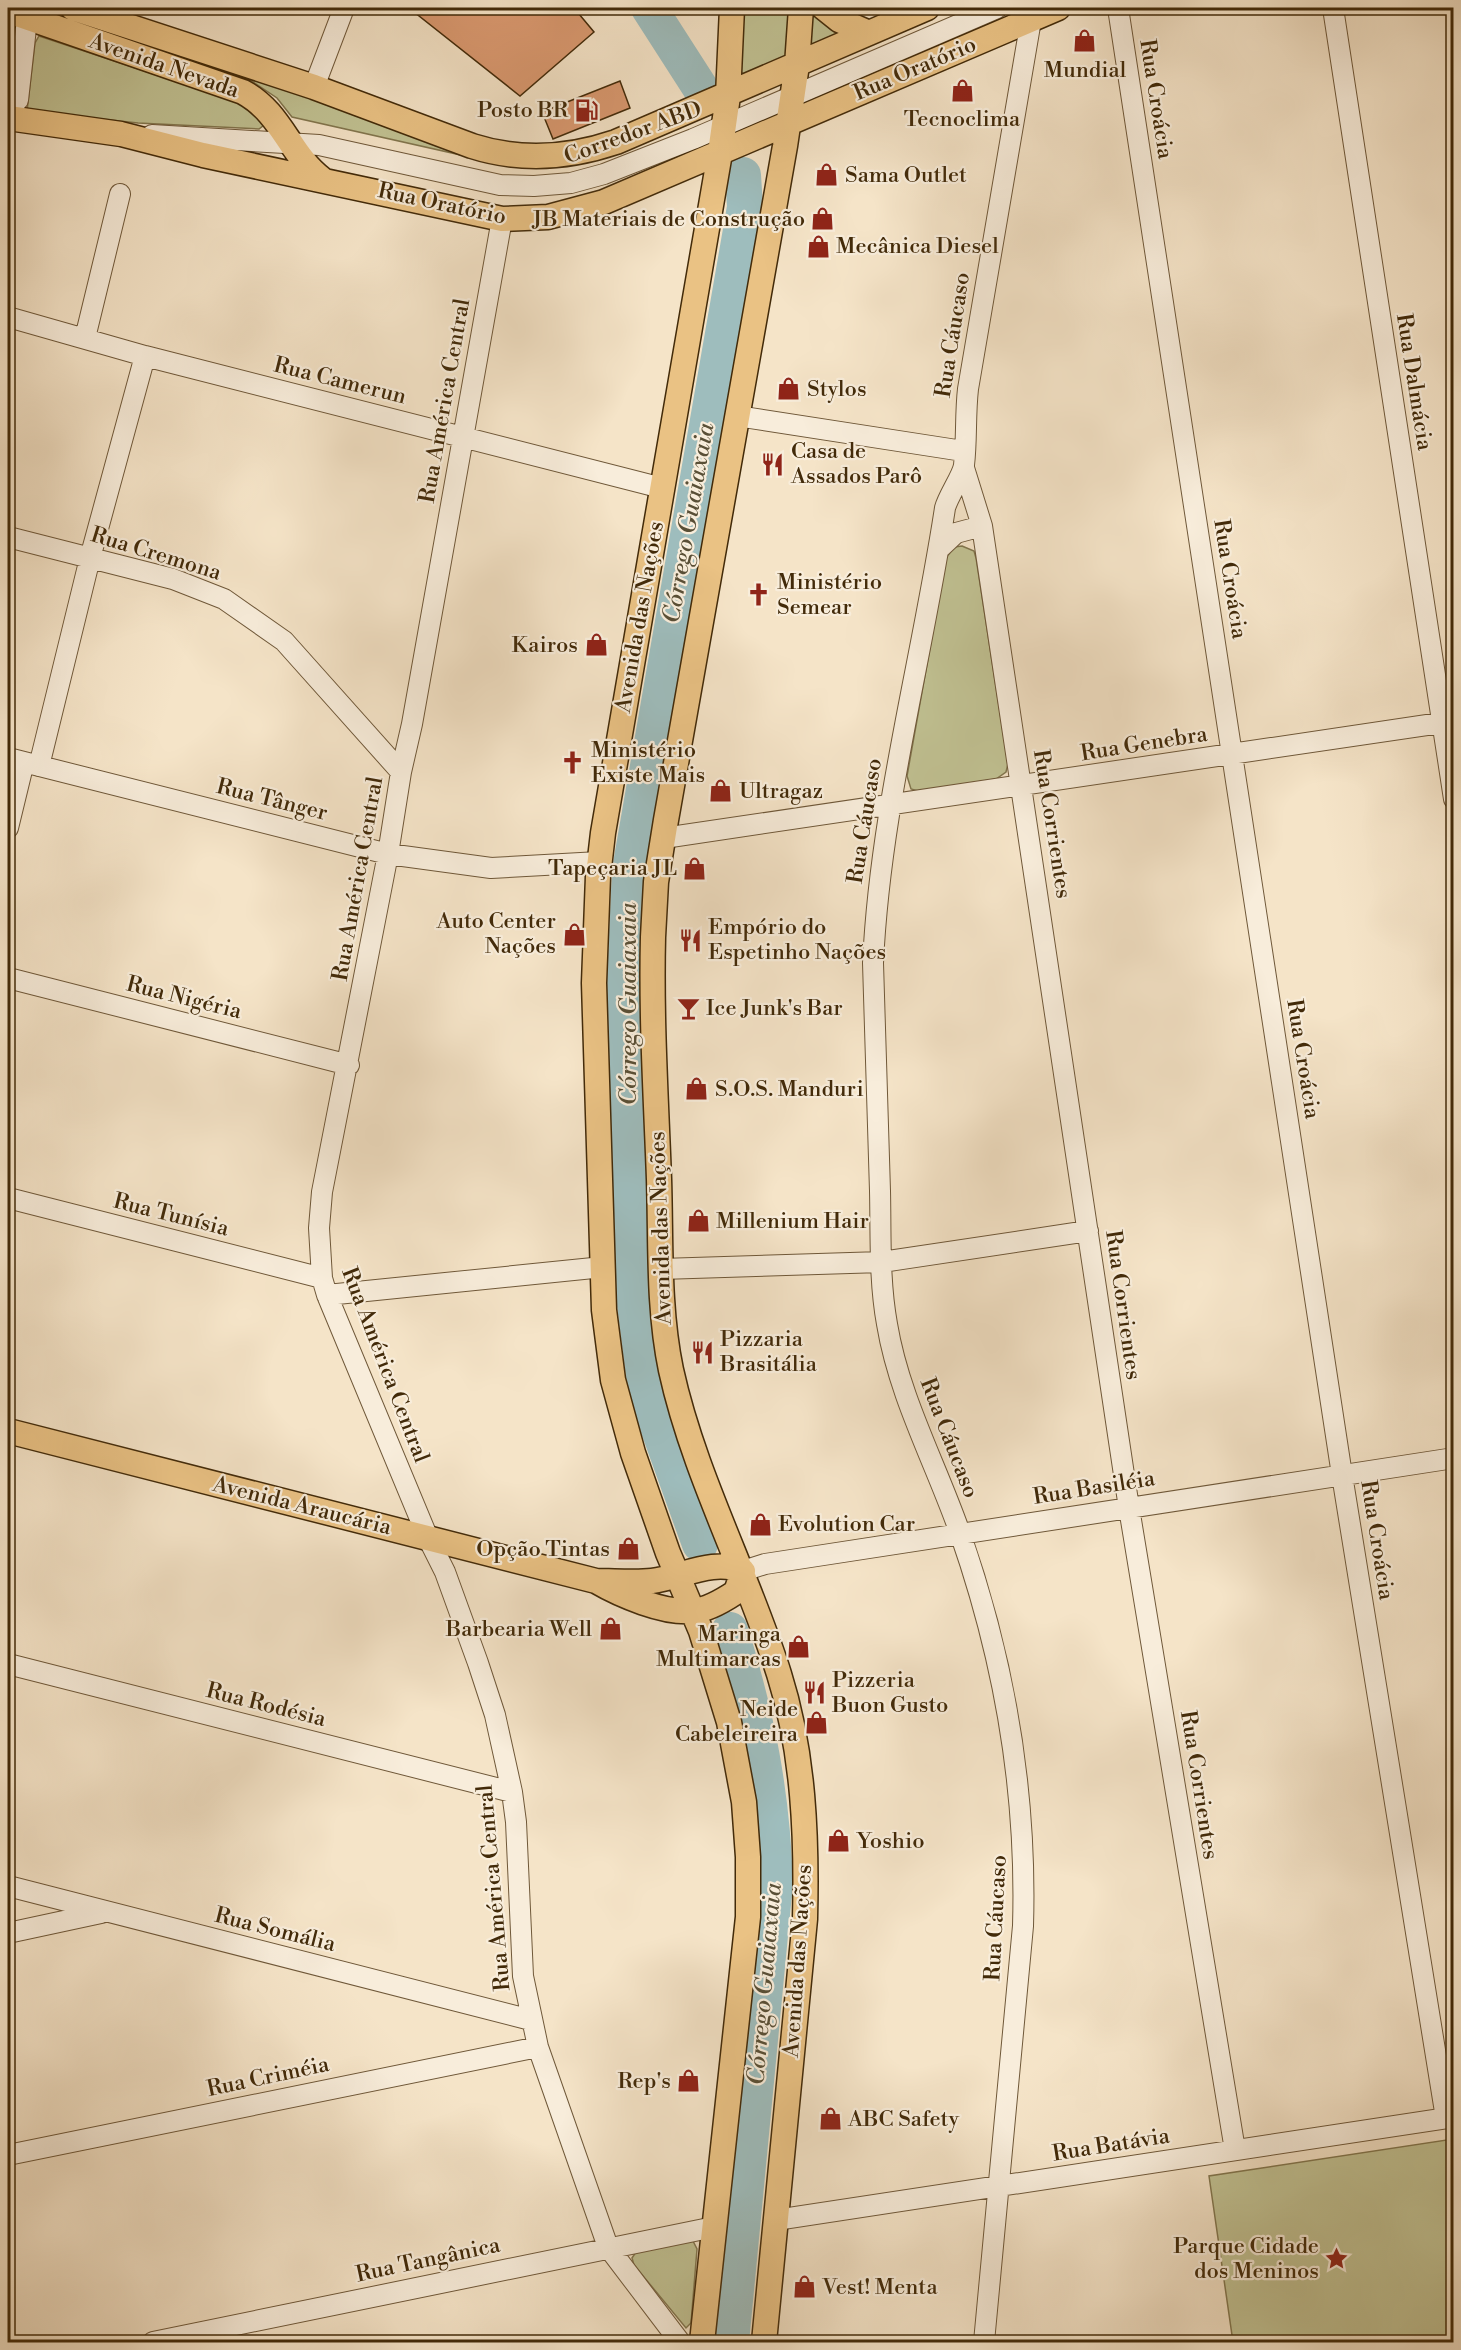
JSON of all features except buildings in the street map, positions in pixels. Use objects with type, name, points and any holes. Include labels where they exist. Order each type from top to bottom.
[{"type":"main road","name":"Avenida Nevada","points":[[74,8],[314,87]]},
{"type":"main road","name":"Avenida das Nações","points":[[702,2343],[746,1935],[748,1857],[744,1802],[734,1742],[719,1684],[710,1605],[699,1570],[633,1453],[615,1390],[608,1347],[603,1267],[594,983],[599,862],[720,153],[728,96],[732,8]]},
{"type":"main road","name":"Avenida das Nações","points":[[764,2343],[805,1919],[806,1849],[797,1754],[789,1709],[743,1571],[681,1408],[666,1343],[661,1269],[652,968],[654,901],[792,96],[797,65],[801,8]]},
{"type":"main road","points":[[824,8],[839,20],[868,33]]},
{"type":"main road","points":[[314,87],[489,151],[525,156],[559,154],[598,148],[728,96],[927,8]]},
{"type":"main road","name":"Rua Oratório","points":[[13,109],[203,155],[502,219],[548,217],[584,209],[1058,8]]},
{"type":"main road","name":"Avenida Nevada","points":[[17,15],[243,92],[266,108],[303,161],[322,179]]},
{"type":"main road","name":"Avenida Araucária","points":[[8,1431],[596,1581],[630,1598],[661,1607],[710,1605]]},
{"type":"main road","name":"Avenida Araucária","points":[[596,1581],[650,1581],[699,1570],[743,1571]]},
{"type":"main road","points":[[710,1605],[736,1592],[743,1571]]},
{"type":"street","points":[[314,87],[344,8]]},
{"type":"street","name":"Corredor ABD","points":[[122,134],[291,142],[340,149],[500,185],[553,186],[604,174],[997,8]]},
{"type":"street","name":"Rua Croácia","points":[[1118,8],[1342,1475],[1450,2117]]},
{"type":"street","name":"Rua Dalmácia","points":[[1333,8],[1448,722],[1454,799]]},
{"type":"street","points":[[13,109],[17,15]]},
{"type":"street","name":"Rua Cáucaso","points":[[984,2343],[1023,1926],[1024,1859],[1020,1809],[996,1652],[960,1533],[894,1357],[887,1324],[882,1263],[873,963],[874,927],[891,807],[949,492],[964,460],[968,390],[1031,20]]},
{"type":"street","points":[[85,338],[120,194]]},
{"type":"street","name":"Rua América Central","points":[[502,219],[349,1065],[321,1192],[319,1228],[325,1287],[444,1572],[495,1715],[512,1792],[516,1822],[523,1976],[537,2046],[608,2247],[680,2343]]},
{"type":"street","name":"Rua Camerun","points":[[8,317],[145,356],[662,488]]},
{"type":"street","points":[[8,828],[24,762],[90,558],[145,356]]},
{"type":"street","points":[[737,416],[964,460]]},
{"type":"street","name":"Rua Corrientes","points":[[964,460],[982,526],[1129,1508],[1235,2150]]},
{"type":"street","points":[[939,549],[956,533],[982,526]]},
{"type":"street","name":"Rua Cremona","points":[[8,537],[173,579],[224,599],[246,612],[298,655],[401,772]]},
{"type":"street","name":"Rua Genebra","points":[[664,838],[891,807],[1448,722]]},
{"type":"street","name":"Rua Tânger","points":[[24,762],[388,854],[491,868],[599,862]]},
{"type":"street","name":"Rua Nigéria","points":[[8,978],[349,1065]]},
{"type":"street","name":"Rua Tunísia","points":[[8,1198],[325,1287]]},
{"type":"street","points":[[661,1269],[882,1263],[1088,1231]]},
{"type":"street","points":[[325,1287],[603,1267]]},
{"type":"street","name":"Rua Basiléia","points":[[743,1571],[765,1564],[960,1533],[1454,1458]]},
{"type":"street","name":"Rua Rodésia","points":[[8,1664],[512,1792]]},
{"type":"street","name":"Rua Somália","points":[[8,1886],[531,2020]]},
{"type":"street","points":[[8,1933],[107,1911]]},
{"type":"street","name":"Rua Criméia","points":[[8,2155],[537,2046]]},
{"type":"street","name":"Rua Batávia","points":[[776,2220],[1450,2117]]},
{"type":"street","name":"Rua Tangânica","points":[[153,2343],[608,2247],[714,2227]]},
{"type":"green space","points":[[31,8],[44,8],[278,84],[462,152],[461,155],[292,117],[277,98],[250,80]]},
{"type":"green space","points":[[741,8],[789,8],[786,55],[781,60],[745,74],[741,73]]},
{"type":"green space","points":[[812,8],[838,33],[808,47]]},
{"type":"green space","points":[[39,36],[232,100],[253,110],[264,125],[259,129],[138,123],[27,111],[35,43]]},
{"type":"green space","points":[[962,546],[974,551],[976,558],[1008,764],[1006,772],[996,779],[918,791],[911,789],[907,776],[946,558],[954,547]]},
{"type":"green space","name":"Parque Cidade dos Meninos","points":[[1453,2139],[1453,2342],[1233,2342],[1209,2176]]},
{"type":"green space","points":[[693,2241],[697,2249],[691,2323],[686,2328],[634,2265],[632,2258],[636,2252]]},
{"type":"waterway","name":"Córrego Guaiaxaia","points":[[649,8],[701,89]]},
{"type":"waterway","name":"Córrego Guaiaxaia","points":[[700,1544],[653,1413],[644,1377],[633,1289],[624,995],[630,870],[745,207],[743,175]]},
{"type":"waterway","name":"Córrego Guaiaxaia","points":[[730,1630],[748,1693],[762,1755],[767,1786],[775,1883],[731,2342]]},
{"type":"place","name":"Mundial","points":[[1085,41]]},
{"type":"place","name":"Tecnoclima","points":[[962,90]]},
{"type":"place","name":"Posto BR","points":[[586,110]]},
{"type":"place","name":"Sama Outlet","points":[[827,175]]},
{"type":"place","name":"JB Materiais de Construção","points":[[823,219]]},
{"type":"place","name":"Mecânica Diesel","points":[[818,246]]},
{"type":"place","name":"Stylos","points":[[789,389]]},
{"type":"place","name":"Casa de Assados Parô","points":[[773,464]]},
{"type":"place","name":"Ministério Semear","points":[[759,595]]},
{"type":"place","name":"Kairos","points":[[596,645]]},
{"type":"place","name":"Ministério Existe Mais","points":[[573,763]]},
{"type":"place","name":"Ultragaz","points":[[721,791]]},
{"type":"place","name":"Tapeçaria JL","points":[[695,868]]},
{"type":"place","name":"Auto Center Nações","points":[[574,934]]},
{"type":"place","name":"Empório do Espetinho Nações","points":[[690,940]]},
{"type":"place","name":"Ice Junk's Bar","points":[[688,1008]]},
{"type":"place","name":"S.O.S. Manduri","points":[[697,1089]]},
{"type":"place","name":"Millenium Hair","points":[[698,1221]]},
{"type":"place","name":"Pizzaria Brasitália","points":[[702,1352]]},
{"type":"place","name":"Evolution Car","points":[[760,1524]]},
{"type":"place","name":"Opção Tintas","points":[[628,1549]]},
{"type":"place","name":"Barbearia Well","points":[[610,1629]]},
{"type":"place","name":"Maringa Multimarcas","points":[[799,1647]]},
{"type":"place","name":"Pizzeria Buon Gusto","points":[[814,1693]]},
{"type":"place","name":"Neide Cabeleireira","points":[[816,1722]]},
{"type":"place","name":"Yoshio","points":[[839,1841]]},
{"type":"place","name":"Rep's","points":[[689,2081]]},
{"type":"place","name":"ABC Safety","points":[[830,2119]]},
{"type":"place","name":"Parque Cidade dos Meninos","points":[[1337,2259]]},
{"type":"place","name":"Vest! Menta","points":[[804,2287]]}]
